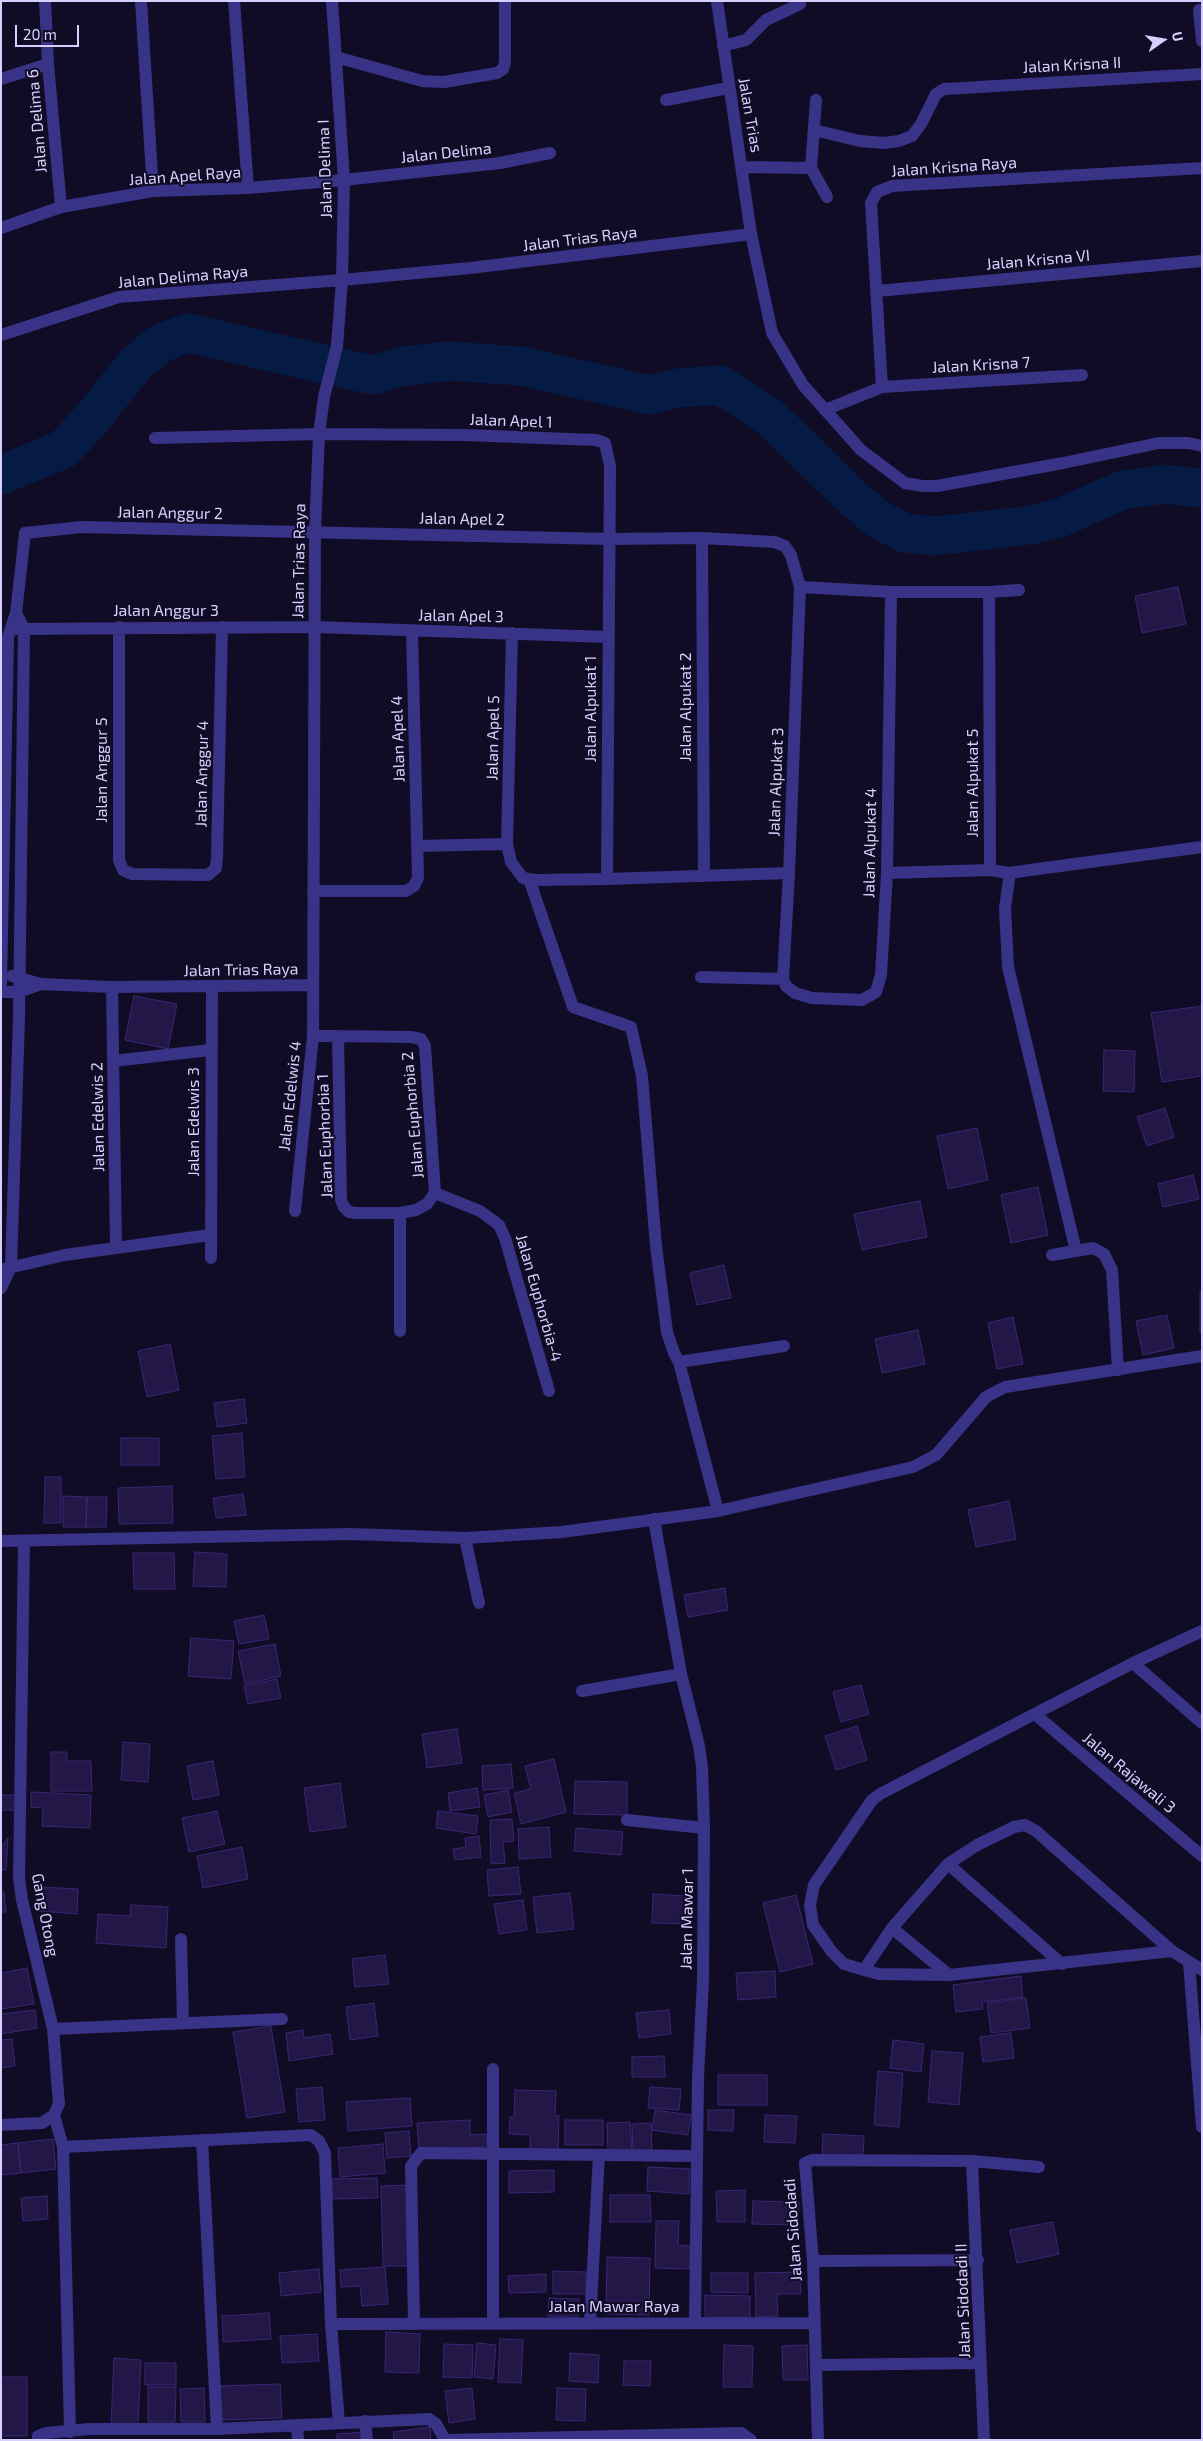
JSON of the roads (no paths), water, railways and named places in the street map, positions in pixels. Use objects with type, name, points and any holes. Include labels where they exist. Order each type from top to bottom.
[{"type":"street","name":"Jalan Delima 6","points":[[46,1],[48,64],[61,207]]},
{"type":"street","points":[[141,1],[153,191]]},
{"type":"street","points":[[234,1],[248,188]]},
{"type":"street","name":"Jalan Delima I","points":[[332,1],[344,180],[342,280]]},
{"type":"street","points":[[336,57],[422,81],[444,82],[497,73],[503,70],[505,62],[504,1]]},
{"type":"street","name":"Jalan Trias","points":[[717,1],[728,88],[743,166],[752,234],[772,333],[803,385],[861,450],[905,483],[936,486],[1159,443],[1188,443],[1202,446]]},
{"type":"street","points":[[723,46],[746,40],[766,20],[800,4]]},
{"type":"street","points":[[1199,10],[1202,41]]},
{"type":"street","points":[[1,79],[48,64]]},
{"type":"street","name":"Jalan Krisna II","points":[[814,130],[860,140],[884,143],[899,141],[912,136],[936,94],[944,89],[1202,74]]},
{"type":"street","points":[[666,100],[728,88]]},
{"type":"street","points":[[816,100],[811,168],[827,196]]},
{"type":"street","name":"Jalan Delima","points":[[344,180],[500,163],[550,153]]},
{"type":"street","points":[[743,166],[811,168]]},
{"type":"street","name":"Jalan Krisna Raya","points":[[882,387],[878,292],[871,203],[877,192],[892,186],[1202,168]]},
{"type":"street","name":"Jalan Apel Raya","points":[[1,228],[61,207],[153,191],[248,188],[344,180]]},
{"type":"street","name":"Jalan Trias Raya","points":[[1,992],[18,985],[41,984],[112,987],[313,985],[315,532],[319,434],[324,397],[336,346],[342,280],[489,266],[752,234]]},
{"type":"street","name":"Jalan Krisna VI","points":[[878,292],[1202,261]]},
{"type":"street","name":"Jalan Delima Raya","points":[[1,334],[119,297],[342,280]]},
{"type":"street","name":"Jalan Krisna 7","points":[[882,387],[1082,375]]},
{"type":"street","points":[[825,410],[882,387]]},
{"type":"street","points":[[155,438],[319,434]]},
{"type":"street","name":"Jalan Apel 1","points":[[319,434],[466,435],[596,440],[605,443],[610,466],[608,539]]},
{"type":"street","name":"Jalan Anggur 2","points":[[13,629],[26,533],[82,527],[315,532]]},
{"type":"street","name":"Jalan Apel 2","points":[[315,532],[608,539],[702,538]]},
{"type":"street","name":"Jalan Alpukat 3","points":[[702,538],[774,542],[785,546],[792,555],[800,587],[783,979]]},
{"type":"street","name":"Jalan Alpukat 2","points":[[702,538],[704,876]]},
{"type":"street","name":"Jalan Alpukat 1","points":[[607,879],[608,539]]},
{"type":"street","points":[[800,587],[891,592],[989,592],[1019,590]]},
{"type":"street","name":"Jalan Alpukat 4","points":[[783,979],[786,986],[794,993],[812,998],[862,1000],[876,992],[881,975],[887,873],[891,592]]},
{"type":"street","name":"Jalan Alpukat 5","points":[[989,592],[990,870]]},
{"type":"street","name":"Jalan Anggur 5","points":[[119,627],[119,860],[123,870],[132,874],[165,875]]},
{"type":"street","name":"Jalan Anggur 4","points":[[165,875],[208,875],[216,868],[222,627]]},
{"type":"street","name":"Jalan Anggur 3","points":[[13,629],[315,627]]},
{"type":"street","name":"Jalan Apel 3","points":[[315,627],[608,637]]},
{"type":"street","points":[[1,984],[13,629]]},
{"type":"street","points":[[1,1288],[6,1268],[18,985],[13,629]]},
{"type":"street","name":"Jalan Apel 4","points":[[313,891],[406,891],[414,886],[418,878],[412,631]]},
{"type":"street","name":"Jalan Apel 5","points":[[507,844],[512,633]]},
{"type":"street","points":[[417,846],[507,844],[511,862],[523,878],[529,879],[607,879],[789,873]]},
{"type":"street","points":[[887,873],[990,870],[1010,873],[1202,848]]},
{"type":"street","points":[[1010,873],[1004,908],[1008,967],[1076,1251]]},
{"type":"street","points":[[529,879],[573,1007],[631,1027],[642,1076],[650,1189],[667,1332],[674,1354],[679,1362],[718,1511]]},
{"type":"street","name":"Jalan Trias Raya","points":[[1,976],[18,985]]},
{"type":"street","points":[[701,977],[783,979]]},
{"type":"street","name":"Jalan Edelwis 4","points":[[295,1211],[313,1036],[313,985]]},
{"type":"street","name":"Jalan Edelwis 2","points":[[112,987],[116,1248]]},
{"type":"street","name":"Jalan Edelwis 3","points":[[211,1258],[210,1050],[212,987]]},
{"type":"street","name":"Jalan Euphorbia 2","points":[[313,1036],[411,1037],[421,1039],[425,1046],[435,1193],[427,1204],[416,1210],[400,1213]]},
{"type":"street","name":"Jalan Euphorbia 1","points":[[338,1036],[341,1200],[349,1212],[400,1213]]},
{"type":"street","points":[[113,1061],[210,1050]]},
{"type":"street","name":"Jalan Euphorbia-4","points":[[435,1193],[480,1211],[500,1225],[506,1238],[549,1391]]},
{"type":"street","points":[[400,1213],[400,1331]]},
{"type":"street","points":[[6,1268],[37,1259],[210,1235]]},
{"type":"street","points":[[1052,1255],[1093,1248],[1104,1254],[1112,1270],[1118,1370]]},
{"type":"street","points":[[679,1362],[784,1346]]},
{"type":"street","points":[[1,1541],[351,1534],[465,1538],[562,1532],[718,1511],[913,1467],[936,1455],[986,1397],[1005,1387],[1202,1356]]},
{"type":"street","name":"Jalan Mawar 1","points":[[654,1519],[681,1674],[699,1746],[704,1828],[703,1980],[698,2078],[695,2323]]},
{"type":"street","points":[[465,1538],[479,1604]]},
{"type":"street","name":"Gang Otong","points":[[24,1542],[19,1878],[22,1900],[53,2029],[59,2104],[54,2115]]},
{"type":"street","points":[[1172,1951],[949,1975],[878,1974],[844,1964],[832,1952],[813,1925],[810,1905],[814,1885],[872,1800],[880,1794],[1036,1715],[1133,1663],[1202,1630]]},
{"type":"street","points":[[1133,1663],[1202,1723]]},
{"type":"street","points":[[582,1691],[681,1674]]},
{"type":"street","name":"Jalan Rajawali 3","points":[[1036,1715],[1202,1856]]},
{"type":"street","points":[[627,1820],[704,1828]]},
{"type":"street","points":[[864,1970],[892,1928],[948,1864],[977,1844],[1014,1827],[1025,1825],[1036,1831],[1172,1951],[1202,1970]]},
{"type":"street","points":[[948,1864],[1062,1964]]},
{"type":"street","points":[[892,1928],[949,1975]]},
{"type":"street","points":[[181,1939],[184,2024]]},
{"type":"street","points":[[1189,1963],[1202,2126]]},
{"type":"street","points":[[53,2029],[282,2019]]},
{"type":"street","points":[[492,2323],[493,2069]]},
{"type":"street","points":[[1,2124],[42,2123],[54,2115],[63,2147],[70,2432]]},
{"type":"street","points":[[63,2147],[311,2136],[319,2140],[325,2153],[330,2324],[339,2423]]},
{"type":"street","points":[[202,2140],[217,2429]]},
{"type":"street","points":[[414,2324],[411,2166],[421,2153],[697,2156]]},
{"type":"street","points":[[590,2323],[599,2155]]},
{"type":"street","name":"Jalan Sidodadi","points":[[818,2440],[813,2261],[806,2163],[812,2160],[972,2161],[1039,2167]]},
{"type":"street","name":"Jalan Sidodadi II","points":[[972,2161],[978,2260],[984,2440]]},
{"type":"street","points":[[813,2261],[978,2260]]},
{"type":"street","name":"Jalan Mawar Raya","points":[[330,2324],[814,2323]]},
{"type":"street","points":[[816,2365],[982,2363]]},
{"type":"street","points":[[38,2438],[46,2433],[70,2432],[90,2434],[429,2418],[436,2424],[445,2440]]},
{"type":"street","points":[[366,2422],[367,2440]]},
{"type":"street","points":[[296,2425],[298,2440]]},
{"type":"street","points":[[449,2440],[740,2433],[751,2440]]},
{"type":"waterway","points":[[1,475],[64,449],[95,415],[137,362],[161,343],[188,333],[372,375],[405,366],[449,361],[520,366],[650,395],[677,388],[720,385],[770,417],[856,501],[878,519],[905,533],[935,536],[1031,525],[1062,517],[1122,490],[1165,484],[1202,488]]}]
